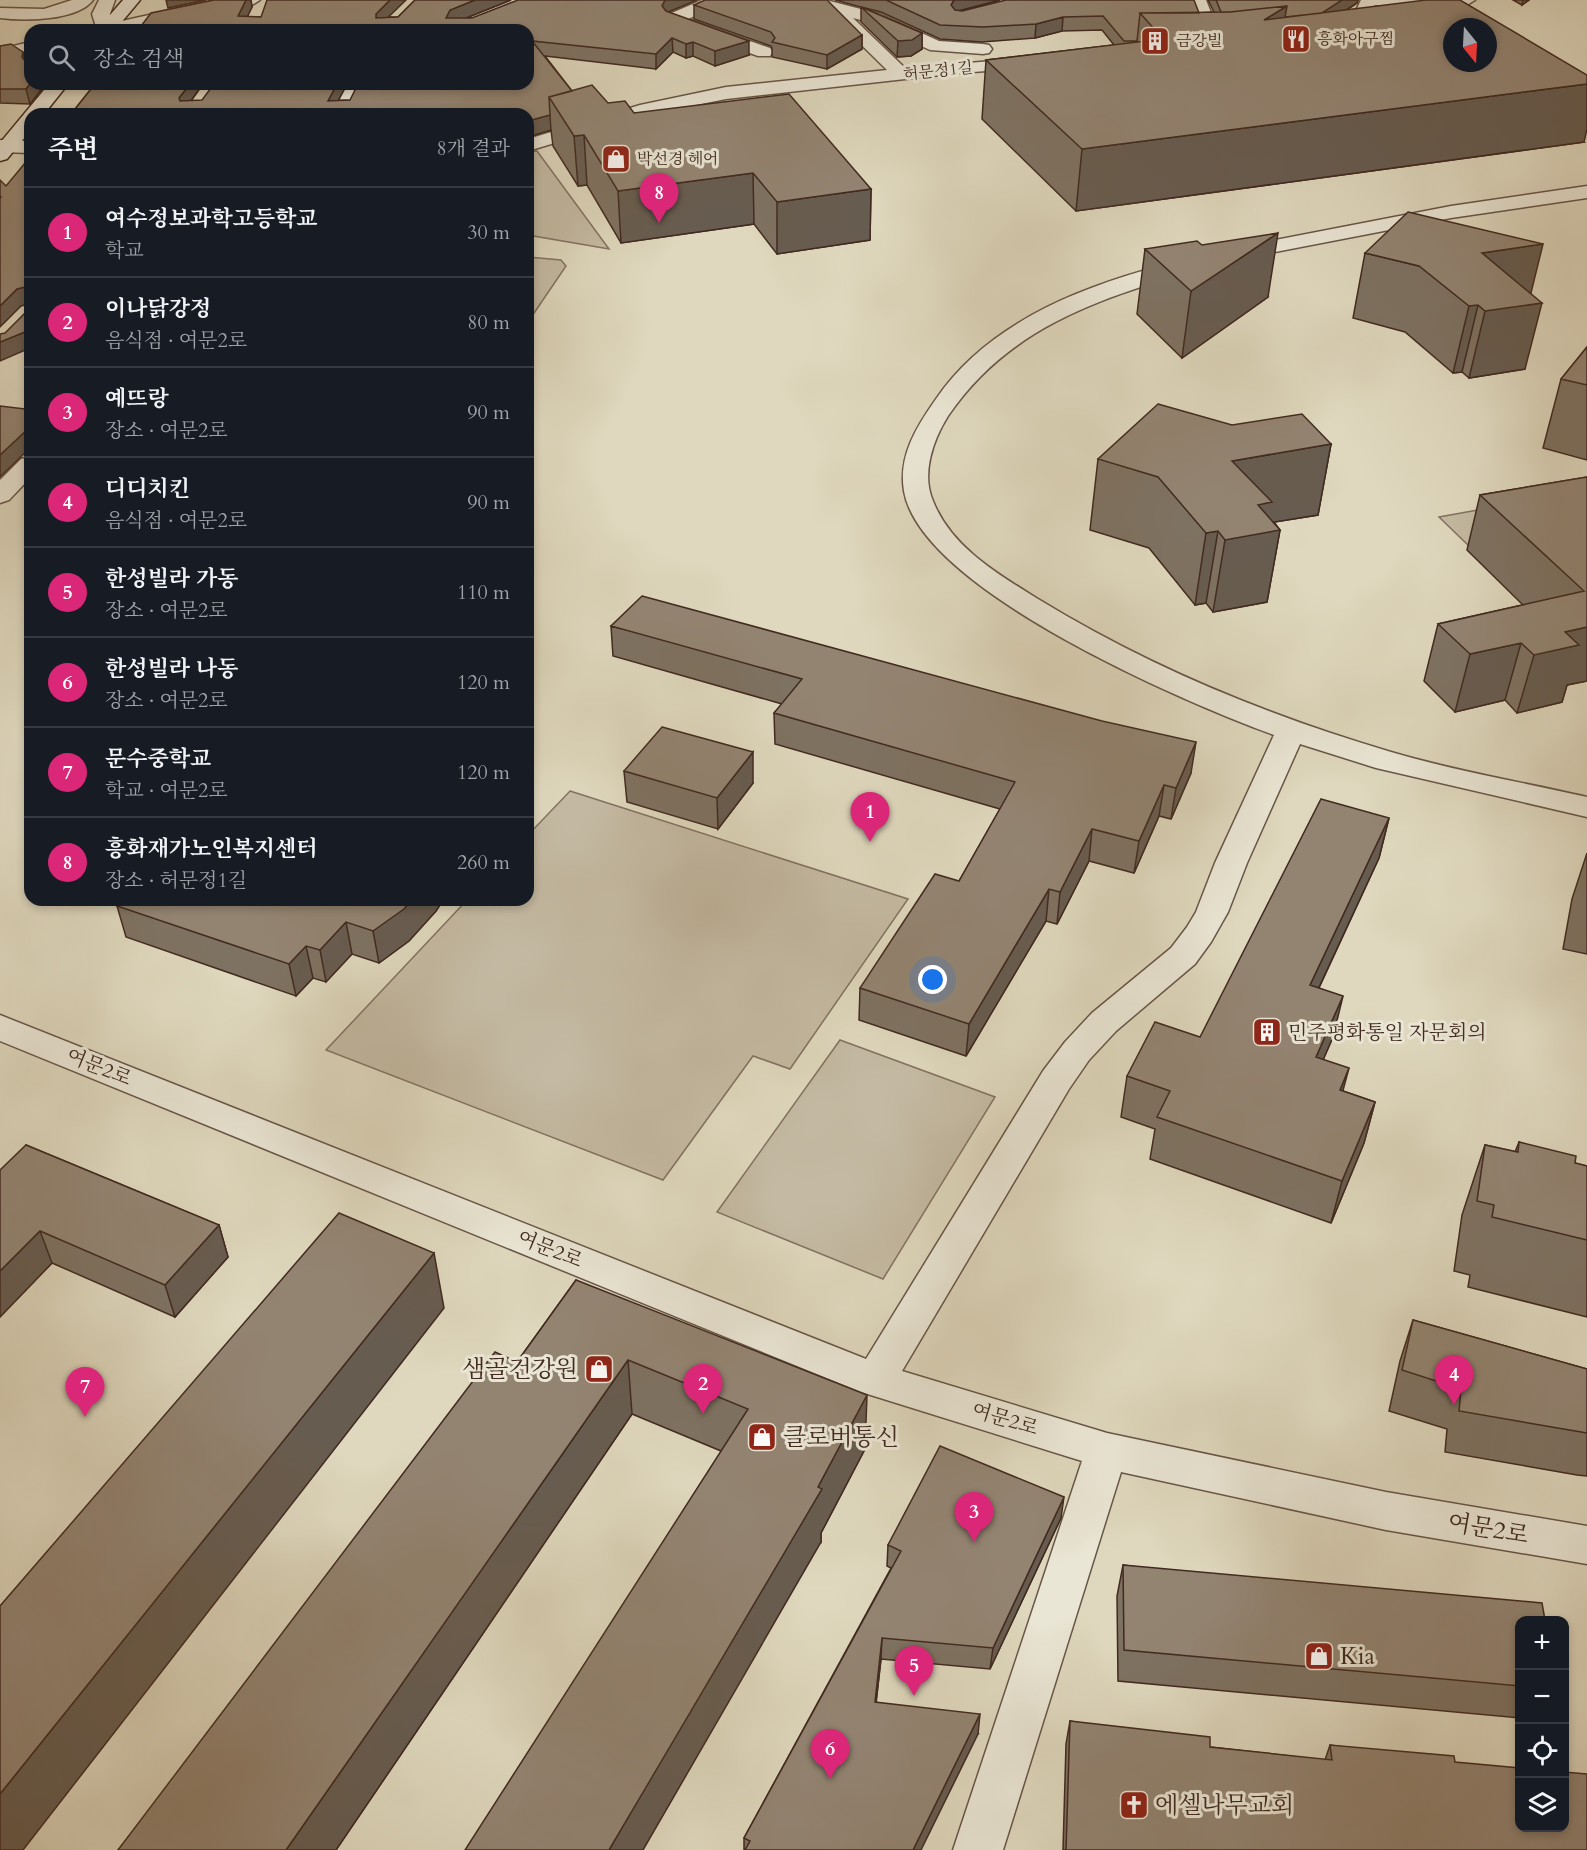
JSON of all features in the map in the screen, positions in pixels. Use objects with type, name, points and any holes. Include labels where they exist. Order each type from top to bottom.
[{"type":"street","points":[[0,13],[44,14],[71,8],[85,0]]},
{"type":"street","points":[[104,24],[101,14],[107,0]]},
{"type":"street","points":[[133,24],[221,4],[252,0]]},
{"type":"street","points":[[258,19],[266,0]]},
{"type":"street","points":[[716,0],[673,19],[764,52]]},
{"type":"street","points":[[806,0],[829,4],[874,18],[936,46],[997,51],[1020,63]]},
{"type":"street","points":[[1198,0],[1227,62],[1198,62]]},
{"type":"street","points":[[1323,46],[1357,26],[1369,0],[1467,0]]},
{"type":"street","points":[[111,24],[131,1]]},
{"type":"street","points":[[829,4],[902,75]]},
{"type":"street","points":[[0,20],[24,28]]},
{"type":"street","points":[[0,54],[24,48]]},
{"type":"street","name":"허문정1길","points":[[534,144],[678,101],[776,87],[1020,63],[1044,63]]},
{"type":"street","points":[[38,108],[51,90]]},
{"type":"street","points":[[344,108],[354,90]]},
{"type":"street","points":[[3,149],[24,126]]},
{"type":"street","points":[[3,149],[24,147]]},
{"type":"street","points":[[1587,192],[1451,212],[1279,244],[1212,259],[1103,290],[1048,314],[993,350],[956,386],[924,436],[916,480],[919,500],[930,521],[951,549],[993,582],[1093,645],[1168,684],[1290,731],[1388,761],[1587,807]]},
{"type":"street","points":[[0,495],[24,470]]},
{"type":"street","points":[[875,1380],[1063,1070],[1104,1022],[1183,956],[1199,934],[1212,912],[1231,863],[1290,731]]},
{"type":"street","name":"여문2로","points":[[0,1027],[875,1380],[1107,1451],[1386,1511],[1587,1545]]},
{"type":"street","points":[[978,1850],[1107,1451]]},
{"type":"shaded area","points":[[534,151],[537,151],[609,249],[534,236]]},
{"type":"shaded area","points":[[534,258],[561,260],[566,266],[534,313]]},
{"type":"shaded area","points":[[1522,502],[1468,545],[1439,517]]},
{"type":"shaded area","points":[[570,791],[908,899],[790,1069],[753,1056],[663,1180],[326,1050],[461,906],[534,906],[534,829]]},
{"type":"shaded area","points":[[840,1040],[995,1097],[883,1279],[717,1212]]},
{"type":"building","points":[[214,0],[246,0],[238,16],[261,17],[267,0],[390,0],[376,14],[376,18],[398,17],[415,0],[475,0],[450,10],[446,18],[472,18],[518,0],[665,0],[662,6],[666,11],[749,41],[715,51],[693,42],[686,44],[672,38],[656,54],[534,41],[534,24],[143,24],[151,13]]},
{"type":"building","points":[[705,0],[827,0],[862,35],[827,55],[772,42],[775,38],[771,32],[694,5]]},
{"type":"building","points":[[886,0],[954,0],[951,5],[955,10],[962,11],[1006,0],[1194,0],[1199,13],[1140,13],[1137,41],[1124,41],[1103,16],[1063,17],[1036,24],[983,27],[940,25]]},
{"type":"building","points":[[1216,0],[1342,0],[1322,13],[1285,17],[1287,6],[1221,12]]},
{"type":"building","points":[[1426,0],[1460,0],[1490,18],[1443,18],[1443,72],[1497,72],[1497,22],[1587,75],[1587,84],[1082,149],[986,60],[1163,39],[1140,13],[1230,12],[1287,6],[1264,20]]},
{"type":"building","points":[[861,7],[922,33],[912,40],[898,41]]},
{"type":"building","points":[[11,44],[23,52],[24,89],[0,89],[0,46]]},
{"type":"building","points":[[534,44],[572,91],[549,97],[550,115],[534,119],[534,108],[76,108],[90,90],[185,90],[179,98],[180,101],[202,100],[210,90],[334,90],[328,101],[350,100],[355,90],[534,90]]},
{"type":"building","points":[[592,85],[608,103],[625,101],[634,113],[789,94],[871,189],[777,202],[753,173],[618,191],[584,135],[574,136],[549,97]]},
{"type":"building","points":[[24,164],[24,287],[17,289],[0,306],[0,180],[6,186]]},
{"type":"building","points":[[1408,212],[1543,244],[1482,253],[1542,303],[1485,311],[1478,305],[1469,306],[1419,266],[1365,253]]},
{"type":"building","points":[[1278,233],[1191,291],[1145,249],[1197,241],[1202,245]]},
{"type":"building","points":[[24,314],[24,332],[0,342],[0,334],[5,333]]},
{"type":"building","points":[[1587,347],[1587,385],[1561,379]]},
{"type":"building","points":[[1158,404],[1232,425],[1302,414],[1331,444],[1232,461],[1272,502],[1258,505],[1280,530],[1225,540],[1218,531],[1206,533],[1158,477],[1098,459]]},
{"type":"building","points":[[0,406],[24,409],[24,433],[0,455]]},
{"type":"building","points":[[1587,477],[1587,627],[1565,632],[1579,645],[1534,655],[1521,643],[1470,654],[1438,624],[1584,591],[1480,495]]},
{"type":"building","points":[[642,596],[1102,721],[1196,742],[1176,788],[1164,785],[1139,841],[1092,829],[1060,892],[1049,889],[969,1024],[860,988],[935,874],[959,881],[1015,782],[774,713],[802,679],[611,626]]},
{"type":"building","points":[[662,727],[753,752],[717,798],[624,771]]},
{"type":"building","name":"민주평화통일 자문회의","points":[[1321,799],[1389,818],[1310,985],[1343,996],[1316,1057],[1349,1068],[1340,1090],[1375,1102],[1342,1181],[1157,1117],[1170,1091],[1127,1076],[1155,1022],[1200,1037]]},
{"type":"building","points":[[117,906],[407,906],[373,931],[346,922],[320,950],[306,946],[289,964]]},
{"type":"building","points":[[1519,1142],[1576,1156],[1575,1163],[1587,1166],[1587,1240],[1492,1217],[1494,1205],[1477,1201],[1485,1145],[1518,1152]]},
{"type":"building","points":[[26,1145],[219,1225],[165,1285],[40,1231],[0,1271],[0,1170]]},
{"type":"building","points":[[339,1213],[434,1253],[0,1794],[0,1606]]},
{"type":"building","points":[[576,1280],[867,1395],[818,1487],[822,1489],[609,1850],[465,1850],[748,1409],[628,1360],[286,1850],[118,1850],[495,1352],[517,1362]]},
{"type":"building","points":[[1413,1320],[1587,1369],[1587,1433],[1459,1411],[1461,1389],[1402,1370]]},
{"type":"building","points":[[940,1446],[1064,1497],[993,1648],[882,1638],[875,1702],[980,1714],[913,1850],[745,1850],[750,1841],[744,1838],[901,1551],[888,1545]]},
{"type":"building","name":"Kia","points":[[1123,1565],[1542,1603],[1544,1616],[1515,1616],[1515,1686],[1124,1650]]},
{"type":"building","points":[[1070,1721],[1210,1737],[1210,1747],[1332,1760],[1330,1745],[1454,1756],[1455,1762],[1515,1768],[1515,1832],[1569,1832],[1569,1772],[1587,1774],[1587,1850],[1066,1850]]},
{"type":"place","name":"흥화아구찜","points":[[1296,39]]},
{"type":"place","name":"금강빌","points":[[1155,41]]},
{"type":"place","name":"박선경 헤어","points":[[616,159]]},
{"type":"place","name":"흥화재가노인복지센터","points":[[659,223]]},
{"type":"place","name":"여수정보과학고등학교","points":[[870,842]]},
{"type":"place","name":"민주평화통일 자문회의","points":[[1267,1032]]},
{"type":"place","name":"샘골건강원","points":[[599,1369]]},
{"type":"place","name":"디디치킨","points":[[1454,1405]]},
{"type":"place","name":"이나닭강정","points":[[703,1414]]},
{"type":"place","name":"문수중학교","points":[[85,1417]]},
{"type":"place","name":"클로버통신","points":[[762,1437]]},
{"type":"place","name":"예뜨랑","points":[[974,1542]]},
{"type":"place","name":"Kia","points":[[1319,1656]]},
{"type":"place","name":"한성빌라 가동","points":[[914,1696]]},
{"type":"place","name":"한성빌라 나동","points":[[830,1779]]},
{"type":"place","name":"에셀나무교회","points":[[1134,1805]]}]
